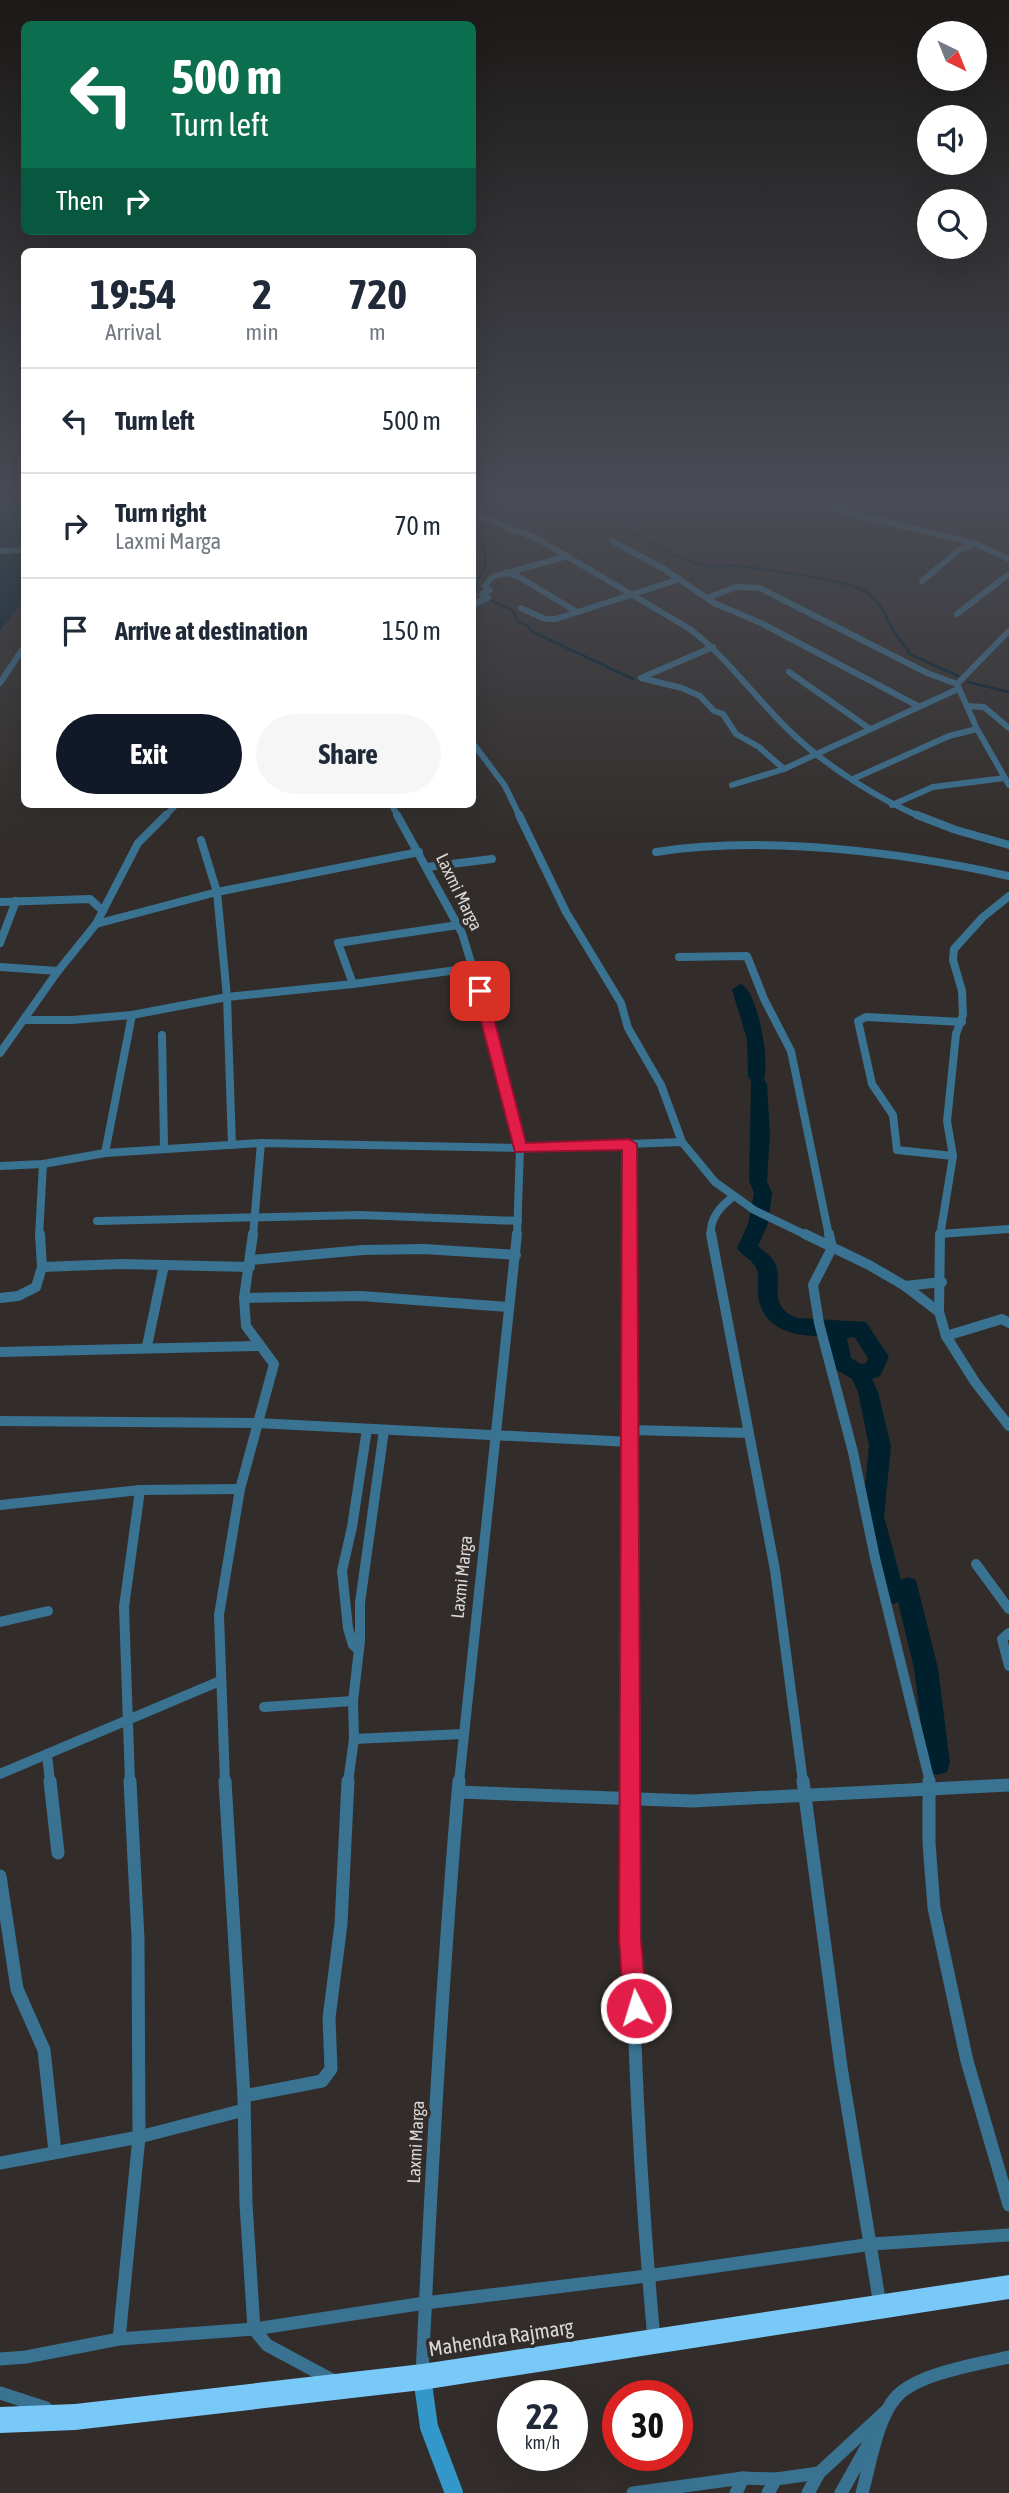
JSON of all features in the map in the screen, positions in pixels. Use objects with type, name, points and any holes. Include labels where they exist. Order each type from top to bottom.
[{"type":"highway","name":"Mahendra Rajmarg","points":[[3,2423],[422,2377],[1009,2287]]},
{"type":"street","points":[[526,610],[545,619],[556,619],[583,610]]},
{"type":"street","points":[[659,610],[713,647],[796,737],[853,779],[892,805],[956,830],[1009,845]]},
{"type":"street","points":[[731,610],[918,706]]},
{"type":"street","points":[[804,610],[957,687],[1007,781],[932,786],[911,793],[892,805]]},
{"type":"street","points":[[957,614],[962,610]]},
{"type":"street","points":[[732,785],[784,769],[819,754],[957,687],[1006,638],[1009,631]]},
{"type":"street","points":[[713,647],[641,678],[696,692],[710,703],[714,712],[723,714],[736,734],[759,747],[784,769]]},
{"type":"street","points":[[0,683],[21,652]]},
{"type":"street","points":[[789,672],[870,729]]},
{"type":"street","points":[[967,706],[985,708],[1009,728]]},
{"type":"street","points":[[853,779],[949,736],[977,729]]},
{"type":"street","points":[[476,747],[505,786],[566,912],[621,1003],[628,1028],[661,1085],[682,1142],[715,1182],[754,1210],[905,1286],[939,1312]]},
{"type":"street","points":[[0,1053],[58,971],[96,924],[138,843],[173,808]]},
{"type":"street","name":"Laxmi Marga","points":[[394,808],[458,925],[487,1015],[520,1149],[516,1255],[508,1307],[463,1734],[447,1918],[422,2377]]},
{"type":"street","points":[[201,840],[217,892],[227,997],[232,1145]]},
{"type":"street","points":[[656,852],[715,845],[823,848],[929,860],[1009,876]]},
{"type":"street","points":[[96,924],[217,892],[419,852]]},
{"type":"street","points":[[427,867],[492,859]]},
{"type":"street","points":[[1009,896],[983,917],[954,949],[953,960],[962,991],[962,1022],[956,1034],[947,1121],[953,1156],[940,1234],[942,1282],[939,1312],[946,1336],[975,1382],[1009,1426]]},
{"type":"street","points":[[0,902],[90,900],[103,911]]},
{"type":"street","points":[[0,943],[16,901]]},
{"type":"street","points":[[353,984],[338,943],[458,925]]},
{"type":"street","points":[[679,957],[747,956],[764,999],[791,1051],[832,1248],[813,1285],[821,1328],[931,1788],[929,1843],[934,1908],[967,2061],[1009,2205]]},
{"type":"street","points":[[0,967],[58,971]]},
{"type":"street","points":[[24,1020],[72,1020],[132,1015],[227,997],[472,968]]},
{"type":"street","points":[[105,1153],[132,1015]]},
{"type":"street","points":[[953,1156],[897,1150],[894,1115],[872,1084],[858,1021],[866,1017],[962,1022]]},
{"type":"street","points":[[162,1035],[164,1148]]},
{"type":"street","points":[[0,1166],[43,1164],[105,1153],[261,1143],[357,1143],[520,1149],[682,1142]]},
{"type":"street","points":[[261,1143],[250,1264],[244,1298],[246,1326],[274,1364],[240,1489],[219,1615],[220,1681],[254,2329],[267,2345],[341,2385]]},
{"type":"street","points":[[629,1144],[630,1940],[638,2031],[648,2276],[654,2340]]},
{"type":"street","points":[[0,1298],[18,1296],[36,1287],[42,1267],[39,1245],[43,1164]]},
{"type":"street","points":[[734,1196],[718,1209],[710,1231],[775,1570],[841,2067],[872,2244],[880,2307]]},
{"type":"street","points":[[97,1221],[450,1215],[518,1221]]},
{"type":"street","points":[[940,1234],[1009,1229]]},
{"type":"street","points":[[42,1267],[250,1264],[363,1250],[424,1249],[516,1255]]},
{"type":"street","points":[[146,1346],[164,1265]]},
{"type":"street","points":[[905,1286],[942,1282]]},
{"type":"street","points":[[244,1298],[361,1296],[508,1307]]},
{"type":"street","points":[[946,1336],[1002,1319],[1009,1323]]},
{"type":"street","points":[[0,1352],[146,1346],[260,1346]]},
{"type":"street","points":[[0,1420],[257,1423],[496,1436],[749,1433]]},
{"type":"street","points":[[359,1650],[353,1645],[348,1628],[342,1571],[352,1527],[367,1429]]},
{"type":"street","points":[[0,2163],[139,2137],[322,2081],[331,2069],[329,2018],[341,1924],[347,1788],[354,1739],[353,1701],[367,1541],[384,1430]]},
{"type":"street","points":[[0,1506],[140,1490],[240,1489]]},
{"type":"street","points":[[120,2339],[139,2137],[138,1938],[124,1606],[140,1490]]},
{"type":"street","points":[[976,1564],[1009,1609]]},
{"type":"street","points":[[0,1622],[48,1611]]},
{"type":"street","points":[[1009,1633],[1002,1639],[1001,1645],[1009,1666]]},
{"type":"street","points":[[0,1774],[220,1681]]},
{"type":"street","points":[[264,1707],[353,1701]]},
{"type":"street","points":[[354,1739],[463,1734]]},
{"type":"street","points":[[47,1754],[58,1853]]},
{"type":"street","points":[[458,1792],[703,1801],[1009,1785]]},
{"type":"street","points":[[0,1876],[17,1989],[44,2050],[55,2152]]},
{"type":"street","points":[[0,2359],[26,2357],[120,2339],[254,2329],[425,2303],[648,2276],[872,2244],[1009,2235]]},
{"type":"street","points":[[841,2493],[898,2395],[958,2368],[1009,2357]]},
{"type":"street","points":[[422,2377],[429,2427],[454,2493]]},
{"type":"street","points":[[0,2393],[75,2417]]},
{"type":"street","points":[[808,2493],[819,2473],[888,2410]]},
{"type":"street","points":[[862,2493],[888,2410]]},
{"type":"street","points":[[633,2493],[702,2487],[743,2478],[776,2479],[819,2473]]},
{"type":"street","points":[[736,2493],[743,2478]]},
{"type":"street","points":[[768,2493],[776,2479]]},
{"type":"water","points":[[0,610],[16,610],[0,631]]},
{"type":"waterway","points":[[512,610],[518,622],[528,626],[531,631],[633,679]]},
{"type":"waterway","points":[[882,610],[909,651],[907,653],[958,676]]},
{"type":"waterway","points":[[968,682],[1009,692]]},
{"type":"waterway","points":[[740,990],[756,1039],[757,1076]]},
{"type":"waterway","points":[[758,1084],[761,1134],[758,1181],[763,1193],[758,1224],[747,1248],[766,1265],[770,1305],[781,1320],[798,1327],[835,1327]]},
{"type":"waterway","points":[[835,1327],[843,1331],[859,1328],[879,1357],[873,1370],[859,1373]]},
{"type":"waterway","points":[[835,1327],[842,1363],[859,1373]]},
{"type":"waterway","points":[[859,1373],[868,1392],[880,1446],[873,1516],[893,1593],[908,1588],[912,1616],[926,1668],[938,1763]]},
{"type":"route","points":[[480,991],[520,1149],[629,1144],[630,1940],[636,2008]]}]
